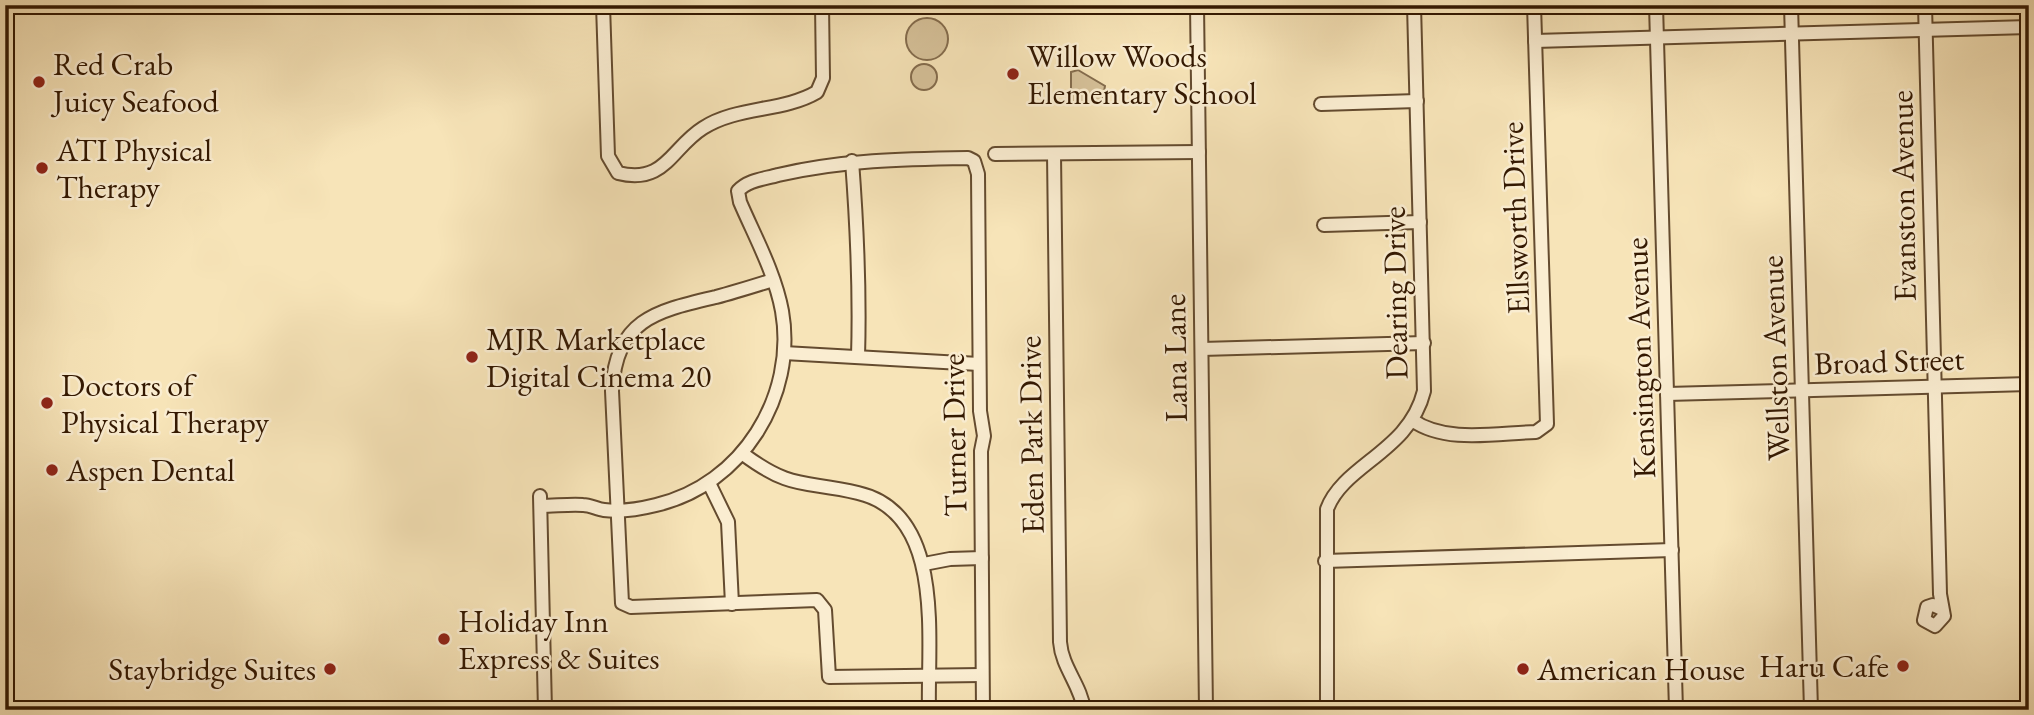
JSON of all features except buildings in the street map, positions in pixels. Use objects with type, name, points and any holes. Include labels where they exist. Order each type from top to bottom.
[{"type":"street","points":[[603,5],[608,156],[618,173],[644,175],[655,171],[712,123],[817,92],[823,78],[822,5]]},
{"type":"street","name":"Lana Lane","points":[[1197,5],[1206,710]]},
{"type":"street","name":"Dearing Drive","points":[[1327,710],[1325,517],[1330,503],[1343,486],[1394,442],[1412,420],[1424,391],[1414,5]]},
{"type":"street","name":"Ellsworth Drive","points":[[1412,420],[1430,431],[1445,434],[1536,432],[1544,428],[1548,420],[1534,5]]},
{"type":"street","name":"Kensington Avenue","points":[[1656,5],[1676,710]]},
{"type":"street","name":"Wellston Avenue","points":[[1791,5],[1811,710]]},
{"type":"street","name":"Evanston Avenue","points":[[1925,5],[1940,594],[1936,607]]},
{"type":"street","points":[[1535,41],[2029,27]]},
{"type":"street","points":[[1321,104],[1417,101]]},
{"type":"street","points":[[995,155],[1199,152]]},
{"type":"street","name":"Eden Park Drive","points":[[1054,154],[1060,642],[1065,667],[1080,691],[1084,710]]},
{"type":"street","name":"Turner Drive","points":[[852,161],[968,158],[974,161],[978,174],[980,419],[984,436],[981,451],[983,710]]},
{"type":"street","points":[[545,710],[540,501],[617,510],[660,504],[709,483],[743,454],[768,414],[777,389],[784,353],[782,313],[773,280],[740,202],[738,191],[756,181],[852,161],[855,246],[859,274],[858,358]]},
{"type":"street","points":[[1324,225],[1420,222]]},
{"type":"street","points":[[773,280],[663,310],[635,329],[624,344],[613,369],[612,391],[620,596],[623,604],[631,607],[821,602],[825,610],[829,677],[982,675]]},
{"type":"street","points":[[1202,349],[1424,343]]},
{"type":"street","points":[[784,353],[979,364]]},
{"type":"street","name":"Broad Street","points":[[1667,394],[2029,384]]},
{"type":"street","points":[[743,454],[767,472],[794,484],[858,493],[878,500],[909,528],[924,564],[929,710]]},
{"type":"street","points":[[709,483],[728,522],[732,604]]},
{"type":"street","points":[[1325,561],[1672,551]]},
{"type":"street","points":[[924,564],[950,559],[982,558]]},
{"type":"shaded area","points":[[927,18],[942,24],[948,39],[942,54],[927,60],[912,54],[906,39],[912,24]]},
{"type":"shaded area","points":[[924,64],[933,68],[937,77],[933,86],[924,90],[915,86],[911,77],[915,68]]},
{"type":"shaded area","points":[[1078,70],[1105,86],[1102,102],[1071,103],[1071,72]]},
{"type":"place","name":"Willow Woods Elementary School","points":[[1013,74]]},
{"type":"place","name":"Red Crab Juicy Seafood","points":[[39,82]]},
{"type":"place","name":"ATI Physical Therapy","points":[[42,168]]},
{"type":"place","name":"MJR Marketplace Digital Cinema 20","points":[[472,357]]},
{"type":"place","name":"Doctors of Physical Therapy","points":[[47,403]]},
{"type":"place","name":"Aspen Dental","points":[[52,470]]},
{"type":"place","name":"Holiday Inn Express & Suites","points":[[444,639]]},
{"type":"place","name":"Haru Cafe","points":[[1903,666]]},
{"type":"place","name":"Staybridge Suites","points":[[330,669]]},
{"type":"place","name":"American House","points":[[1523,669]]}]
